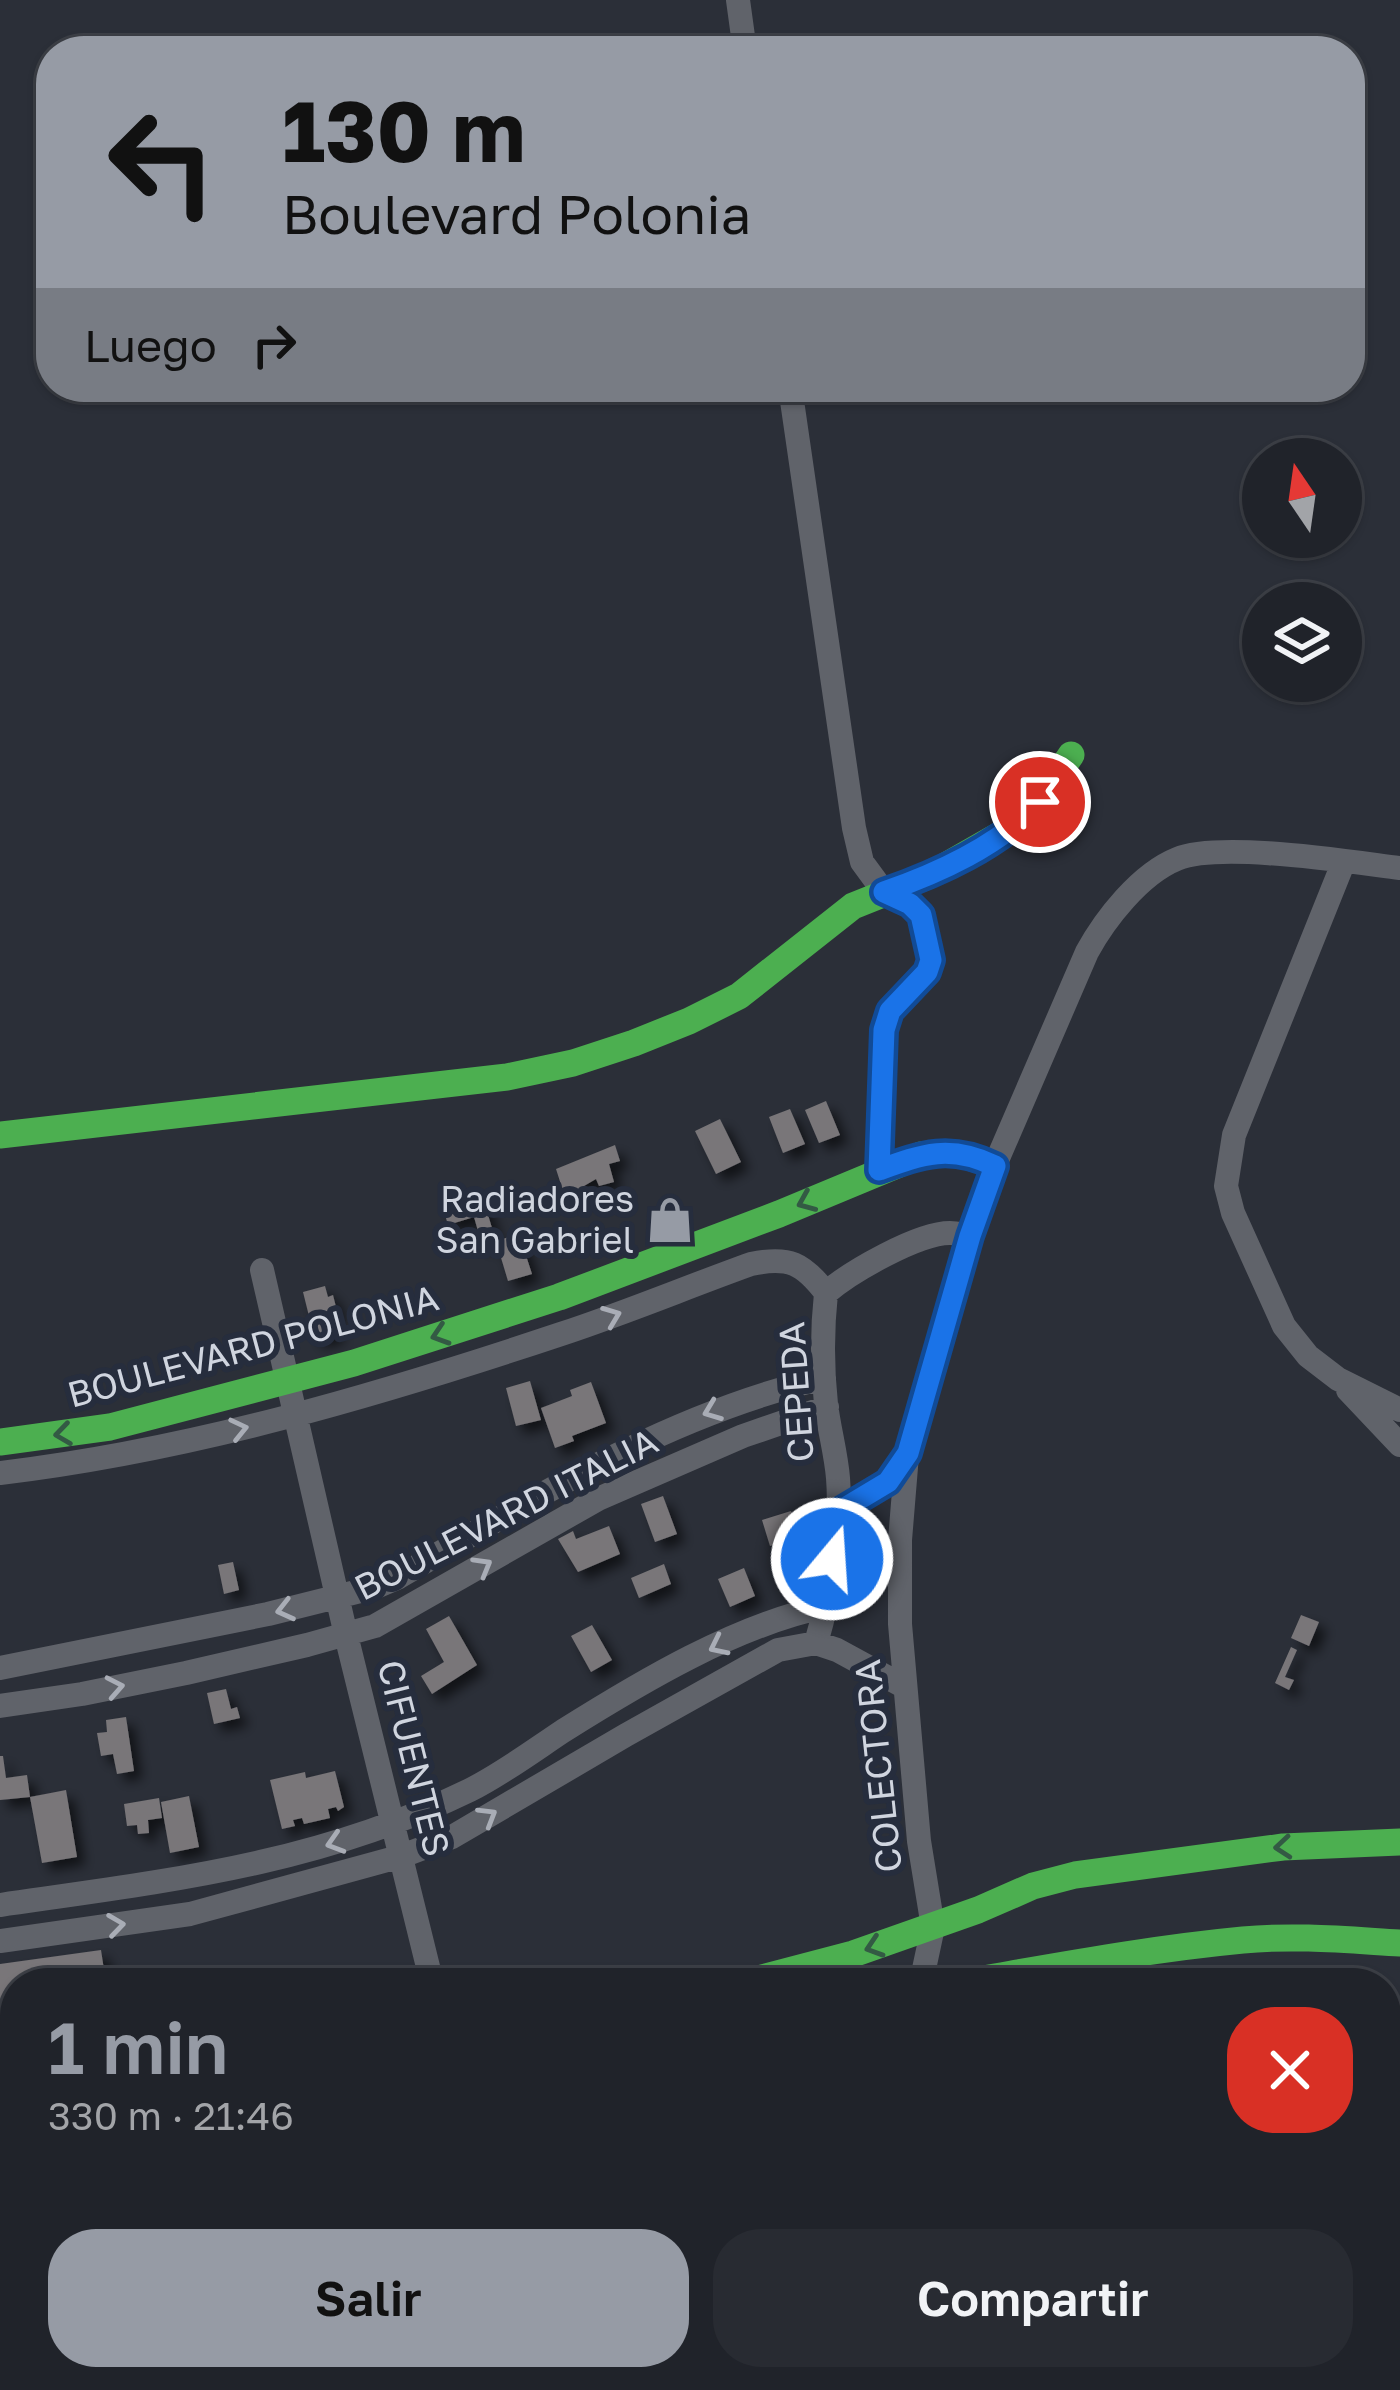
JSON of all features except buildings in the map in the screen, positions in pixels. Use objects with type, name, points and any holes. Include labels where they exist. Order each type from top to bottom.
[{"type":"street","points":[[739,0],[743,36]]},
{"type":"street","points":[[792,402],[862,862],[884,892],[921,915],[931,960],[927,972],[890,1011],[884,1030],[879,1170]]},
{"type":"street","points":[[0,1135],[421,1089],[573,1063],[689,1021],[740,996],[853,906],[928,876],[1019,824],[1072,755]]},
{"type":"street","name":"COLECTORA","points":[[934,1927],[920,1840],[900,1624],[900,1540],[908,1453],[970,1236],[995,1166],[1087,952],[1128,897],[1177,859],[1202,853],[1400,868]]},
{"type":"street","points":[[1344,861],[1234,1135],[1226,1186],[1233,1213],[1285,1326],[1308,1356],[1338,1379],[1400,1445]]},
{"type":"street","name":"BOULEVARD POLONIA","points":[[0,1442],[110,1427],[354,1363],[559,1297],[921,1155],[971,1154],[995,1166]]},
{"type":"street","name":"CEPEDA","points":[[817,1643],[827,1606],[838,1512],[824,1378],[826,1293],[846,1276],[920,1240],[950,1232],[970,1236]]},
{"type":"street","name":"BOULEVARD POLONIA","points":[[0,1473],[139,1452],[295,1416],[564,1334],[751,1264],[774,1259],[797,1264],[826,1293]]},
{"type":"street","name":"CIFUENTES","points":[[262,1270],[428,1968]]},
{"type":"street","name":"BOULEVARD ITALIA","points":[[0,1668],[376,1587],[654,1435],[774,1389],[824,1378]]},
{"type":"street","points":[[1338,1379],[1400,1409]]},
{"type":"street","name":"BOULEVARD ITALIA","points":[[0,1706],[186,1673],[346,1635],[396,1616],[598,1499],[743,1436],[826,1407]]},
{"type":"street","points":[[838,1512],[888,1482],[908,1453]]},
{"type":"street","points":[[0,1905],[223,1872],[392,1825],[474,1788],[615,1699],[704,1652],[792,1613],[827,1606]]},
{"type":"street","points":[[0,1941],[190,1914],[402,1856],[452,1837],[778,1650],[817,1643],[905,1687]]},
{"type":"street","points":[[800,1968],[934,1927],[1033,1886],[1075,1875],[1282,1847],[1400,1842]]},
{"type":"street","points":[[924,1968],[934,1927]]},
{"type":"street","points":[[1051,1968],[1245,1940],[1400,1943]]},
{"type":"traffic: fast","points":[[0,1135],[507,1077],[634,1043],[739,996],[853,906],[928,876],[1019,824],[1071,755]]},
{"type":"traffic: fast","points":[[0,1442],[110,1427],[354,1363],[559,1297],[921,1155],[959,1154],[995,1165]]},
{"type":"traffic: fast","points":[[800,1968],[853,1954],[1033,1886],[1075,1875],[1283,1847],[1400,1842]]},
{"type":"traffic: fast","points":[[1048,1968],[1243,1940],[1400,1943]]},
{"type":"place","name":"Radiadores San Gabriel","points":[[670,1220]]},
{"type":"route","points":[[832,1559],[838,1512],[888,1482],[908,1453],[970,1236],[995,1166],[971,1154],[946,1152],[879,1170],[884,1030],[890,1011],[927,972],[931,960],[921,915],[884,892],[928,876],[983,846],[1019,824],[1040,802]]}]
